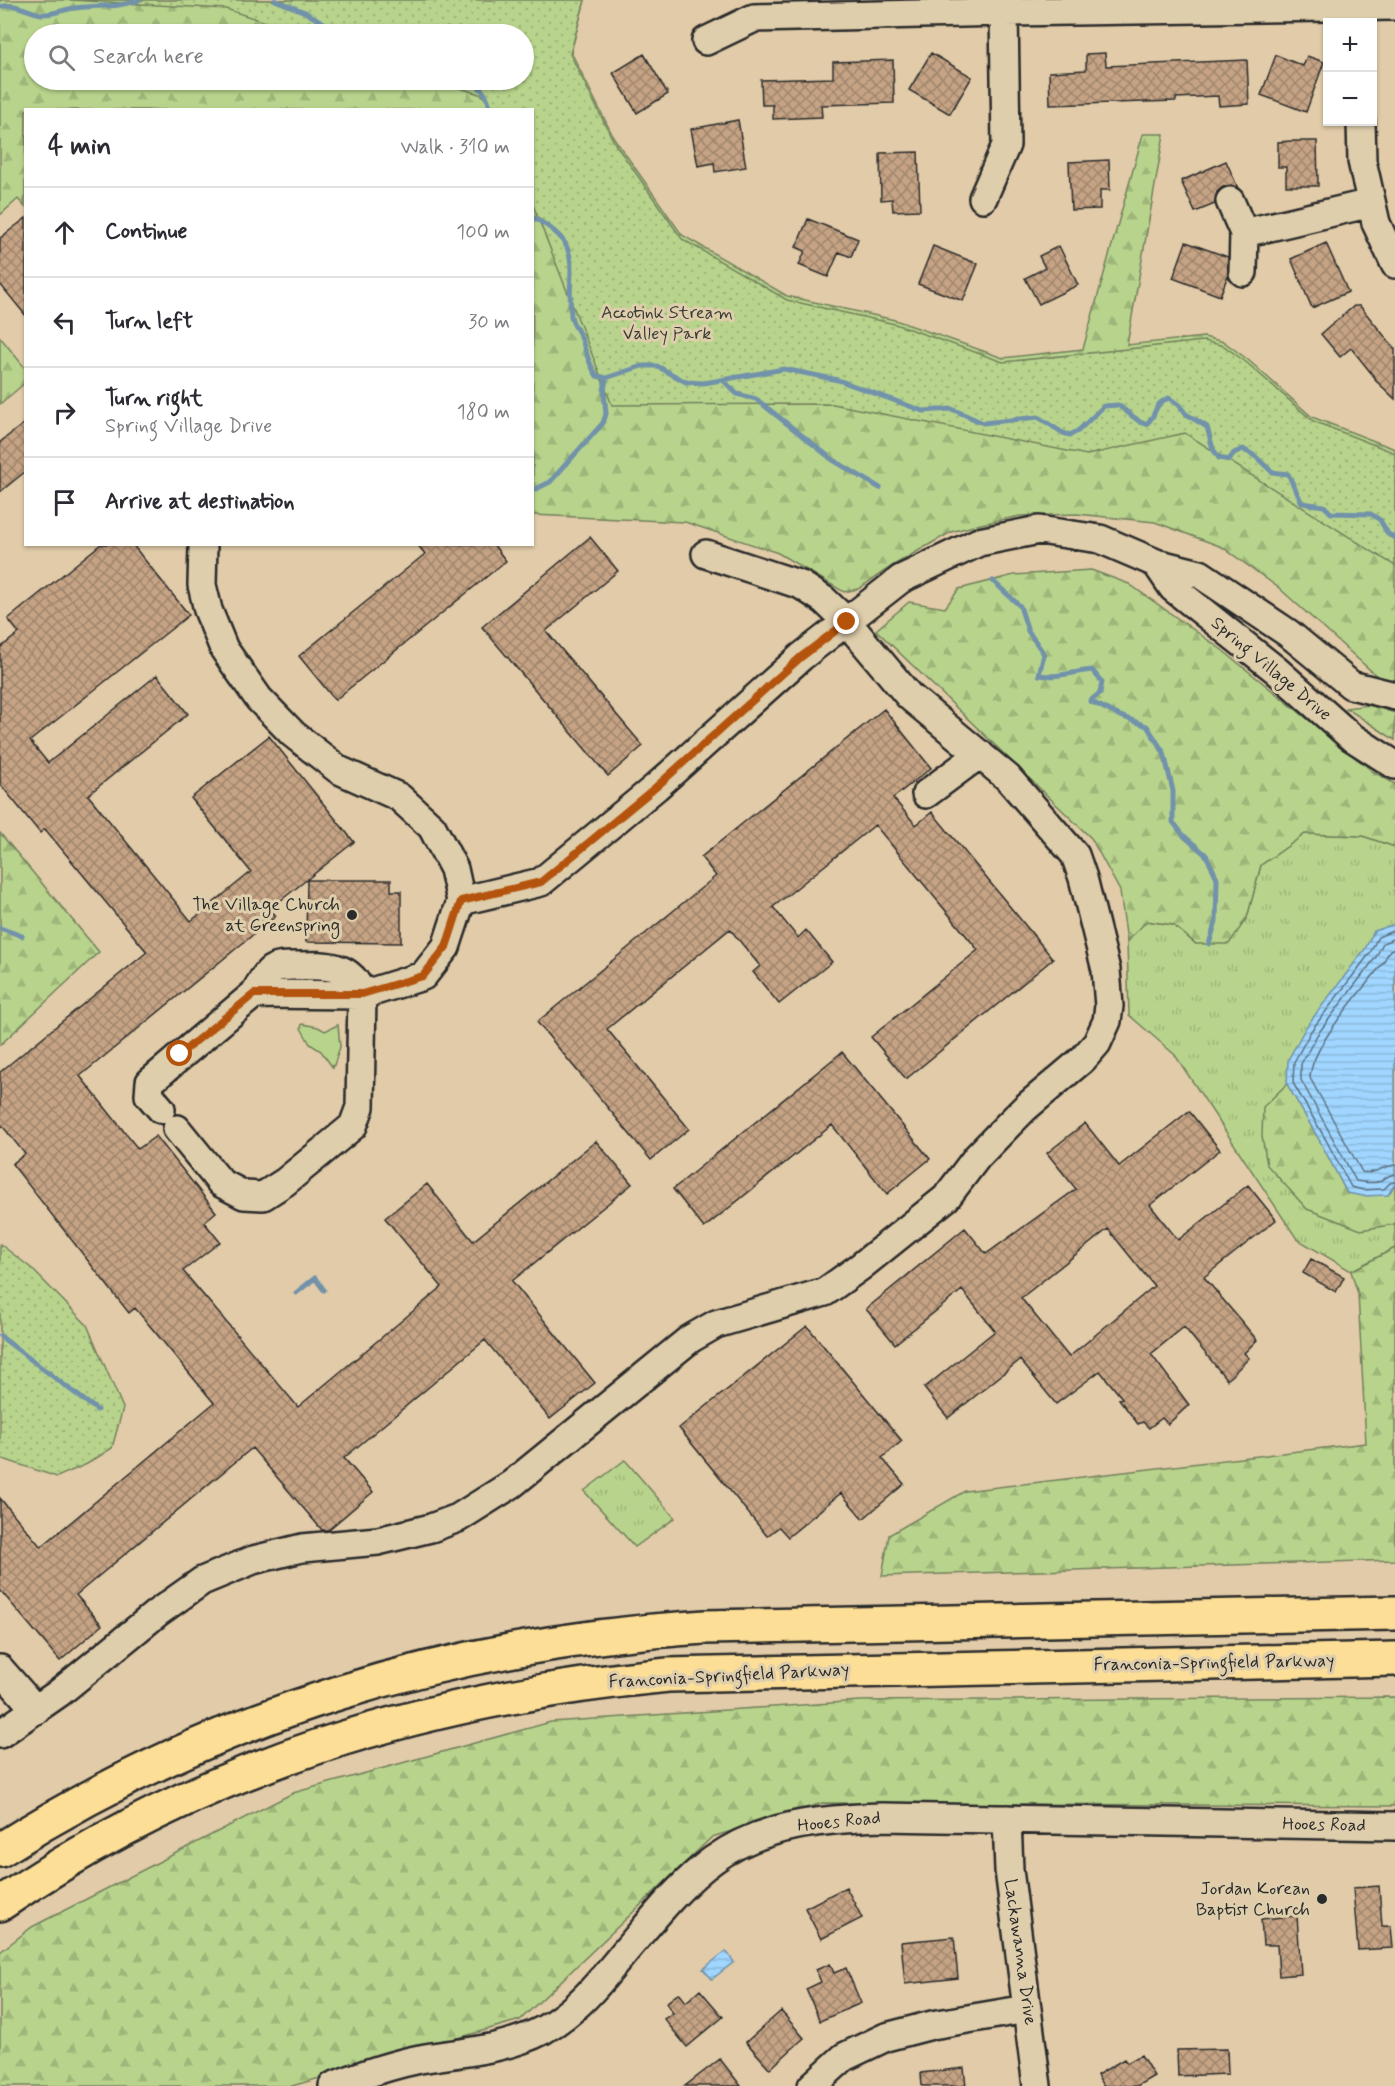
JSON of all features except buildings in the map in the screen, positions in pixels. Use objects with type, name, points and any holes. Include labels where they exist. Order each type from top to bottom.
[{"type":"main road","points":[[0,1850],[114,1784],[176,1753],[269,1715],[399,1674],[501,1652],[635,1632],[705,1628],[1395,1613]]},
{"type":"main road","name":"Franconia-Springfield Parkway","points":[[0,1904],[121,1831],[243,1774],[339,1738],[390,1723],[524,1694],[601,1682],[703,1674],[1395,1659]]},
{"type":"street","points":[[706,41],[754,18],[1004,12],[1359,15],[1395,6]]},
{"type":"street","points":[[983,198],[1006,145],[1004,12]]},
{"type":"street","points":[[1361,126],[1362,161],[1376,223],[1395,264]]},
{"type":"street","points":[[1230,201],[1244,233],[1243,272]]},
{"type":"street","points":[[1244,233],[1371,202]]},
{"type":"street","name":"Spring Village Drive","points":[[461,901],[541,882],[656,787],[801,657],[901,579],[979,542],[1039,530],[1100,539],[1156,563],[1200,574],[1288,633],[1351,685],[1395,696]]},
{"type":"street","points":[[203,546],[202,585],[208,610],[224,649],[259,699],[293,734],[339,770],[399,797],[432,826],[454,869],[461,901],[446,947],[423,976],[362,994]]},
{"type":"street","points":[[0,1734],[36,1710],[157,1613],[202,1581],[253,1560],[302,1548],[378,1542],[431,1528],[458,1518],[529,1471],[690,1339],[716,1324],[825,1292],[946,1198],[977,1157],[1008,1125],[1083,1059],[1097,1043],[1107,1021],[1109,1006],[1106,970],[1075,855],[1008,778],[909,696],[847,622],[824,600],[801,585],[706,554]]},
{"type":"street","name":"Spring Village Drive","points":[[1156,563],[1173,588],[1276,670],[1350,736],[1395,765]]},
{"type":"street","points":[[1307,697],[1332,669]]},
{"type":"street","points":[[926,794],[980,754]]},
{"type":"street","points":[[282,966],[322,966],[343,970],[358,983],[362,994],[360,1107],[353,1126],[285,1182],[263,1196],[244,1195],[221,1183],[149,1095],[150,1082],[254,994],[270,970],[282,966]]},
{"type":"street","points":[[0,1669],[36,1710]]},
{"type":"street","name":"Hooes Road","points":[[333,2086],[380,2069],[508,2044],[542,2031],[559,2020],[589,1994],[651,1920],[688,1881],[713,1860],[765,1834],[787,1827],[839,1819],[882,1817],[1395,1826]]},
{"type":"street","name":"Lackawanna Drive","points":[[1007,1819],[1009,1870],[1037,2086]]},
{"type":"street","points":[[813,2086],[844,2057],[886,2037],[932,2025],[1027,2009]]},
{"type":"green space","points":[[0,0],[585,0],[571,52],[614,138],[682,235],[787,296],[895,320],[1003,358],[1083,349],[1143,134],[1164,134],[1127,345],[1204,337],[1224,342],[1247,359],[1312,417],[1395,449],[1395,682],[1378,677],[1279,588],[1222,547],[1155,522],[1077,514],[1020,516],[981,524],[951,532],[892,566],[858,589],[844,592],[778,553],[685,522],[534,515],[534,108],[24,108],[24,206],[18,199],[0,215]]},
{"type":"green space","name":"Accotink Stream Valley Park","points":[[70,0],[585,0],[570,54],[614,142],[682,239],[787,300],[895,324],[1003,362],[1204,341],[1224,346],[1247,363],[1313,421],[1395,453],[1395,566],[1185,433],[1087,455],[833,404],[612,405],[534,208],[534,108],[492,108],[482,95],[466,90],[534,90],[534,24],[272,24],[226,9]]},
{"type":"green space","points":[[0,337],[24,367],[24,384],[0,404]]},
{"type":"green space","points":[[1091,570],[1129,584],[1222,650],[1372,771],[1395,784],[1395,847],[1363,836],[1305,834],[1261,865],[1247,918],[1229,944],[1196,944],[1173,925],[1147,921],[1127,941],[1120,891],[1091,838],[876,630],[909,602],[945,608],[959,589],[1014,575]]},
{"type":"green space","points":[[1369,705],[1395,713],[1395,740],[1346,708]]},
{"type":"green space","points":[[0,833],[99,952],[0,1045]]},
{"type":"green space","points":[[1305,834],[1363,836],[1395,847],[1395,1248],[1351,1271],[1297,1239],[1175,1055],[1129,1015],[1127,941],[1146,921],[1173,925],[1196,944],[1247,918],[1261,865]]},
{"type":"green space","points":[[302,1024],[325,1031],[338,1025],[340,1047],[333,1068],[321,1051],[310,1044],[301,1028]]},
{"type":"green space","points":[[1287,1084],[1347,1193],[1388,1195],[1395,1184],[1395,1224],[1361,1230],[1307,1209],[1267,1165],[1262,1136],[1263,1107]]},
{"type":"green space","points":[[0,1244],[31,1268],[87,1325],[123,1408],[112,1448],[87,1464],[57,1477],[0,1458]]},
{"type":"green space","points":[[1395,1248],[1395,1560],[882,1576],[889,1535],[965,1491],[1366,1443],[1358,1294],[1351,1271]]},
{"type":"green space","points":[[625,1460],[675,1518],[635,1547],[584,1491]]},
{"type":"green space","points":[[1395,1697],[1395,1806],[822,1803],[712,1837],[520,2020],[292,2086],[0,2086],[0,1952],[32,1927],[293,1793],[551,1722],[860,1701]]},
{"type":"water","points":[[1395,924],[1395,1184],[1388,1195],[1363,1196],[1347,1193],[1287,1084],[1288,1060],[1306,1027],[1365,949],[1374,931]]},
{"type":"water","points":[[726,1951],[734,1962],[712,1979],[703,1969]]},
{"type":"waterway","points":[[0,7],[16,6],[45,14],[139,0]]},
{"type":"waterway","points":[[275,0],[305,12],[325,24]]},
{"type":"waterway","points":[[482,90],[490,108]]},
{"type":"waterway","points":[[534,218],[561,237],[567,248],[571,271],[572,319],[597,376],[606,378],[642,366],[657,366],[686,382],[704,383],[784,369],[838,380],[923,411],[952,409],[983,423],[1038,417],[1070,435],[1078,431],[1104,406],[1118,405],[1146,424],[1150,421],[1157,406],[1169,398],[1186,414],[1207,427],[1213,449],[1219,458],[1229,460],[1234,453],[1243,449],[1255,456],[1272,472],[1288,474],[1302,503],[1324,506],[1331,513],[1371,514],[1380,520],[1388,534],[1395,538]]},
{"type":"waterway","points":[[534,490],[550,482],[603,423],[606,414],[604,391],[606,378]]},
{"type":"waterway","points":[[724,381],[737,394],[756,399],[833,460],[880,488]]},
{"type":"waterway","points":[[993,581],[1020,606],[1028,631],[1044,654],[1039,675],[1059,675],[1092,670],[1102,682],[1100,693],[1090,701],[1147,726],[1164,753],[1173,791],[1173,822],[1184,836],[1206,855],[1217,878],[1216,921],[1209,944]]},
{"type":"waterway","points":[[0,928],[22,936]]},
{"type":"waterway","points":[[296,1293],[315,1278],[324,1290]]},
{"type":"waterway","points":[[0,1336],[97,1410]]},
{"type":"place","name":"The Village Church at Greenspring","points":[[352,915]]},
{"type":"place","name":"Jordan Korean Baptist Church","points":[[1322,1899]]},
{"type":"route","points":[[180,1054],[254,994],[362,994],[423,976],[446,947],[461,901],[541,882],[656,787],[801,657],[847,622]]}]
